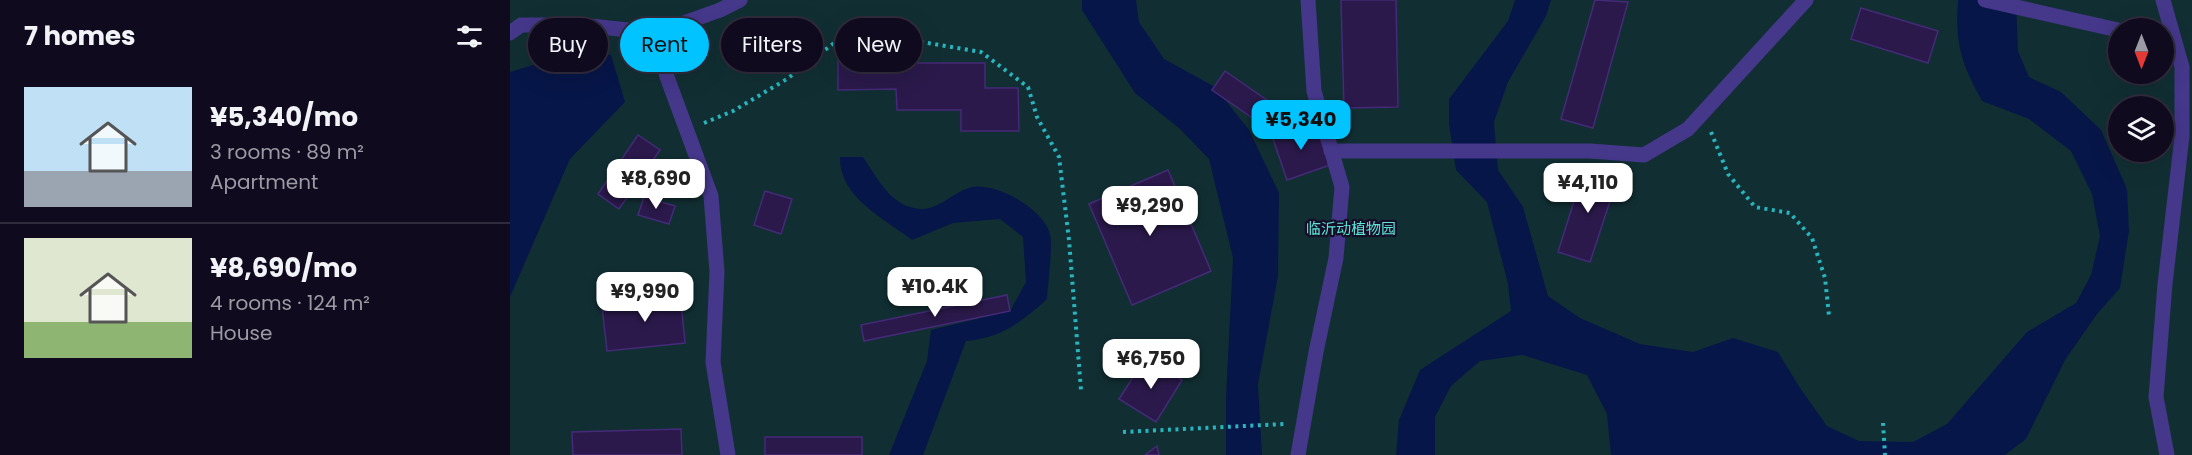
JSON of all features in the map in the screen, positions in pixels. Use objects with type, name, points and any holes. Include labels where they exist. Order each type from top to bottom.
[{"type":"lane","points":[[698,18],[740,0]]},
{"type":"lane","points":[[1298,455],[1316,352],[1336,258],[1342,187],[1314,91],[1308,0]]},
{"type":"lane","points":[[1331,151],[1590,151],[1644,155],[1688,129],[1806,0]]},
{"type":"lane","points":[[1985,0],[2108,28]]},
{"type":"lane","points":[[2163,0],[2166,18]]},
{"type":"lane","points":[[510,33],[521,25],[581,26],[620,30]]},
{"type":"lane","points":[[2167,455],[2156,397],[2165,284],[2182,136],[2182,67],[2174,52]]},
{"type":"lane","points":[[666,72],[711,196],[717,272],[713,362],[728,455]]},
{"type":"path","points":[[687,130],[733,111],[778,84],[834,43],[910,40],[981,52],[1028,87],[1037,117],[1059,157],[1069,240],[1081,390]]},
{"type":"path","points":[[1703,112],[1728,174],[1755,207],[1791,213],[1812,238],[1825,278],[1828,316]]},
{"type":"path","points":[[1883,423],[1885,455]]},
{"type":"path","points":[[1123,432],[1266,425]]},
{"type":"green space","name":"临沂动植物园","points":[[510,0],[2192,0],[2192,455],[510,455]]},
{"type":"shaded area","points":[[1082,0],[1136,0],[1139,22],[1164,59],[1215,87],[1249,130],[1279,193],[1278,276],[1258,384],[1262,455],[1226,455],[1226,397],[1233,258],[1209,159],[1179,128],[1135,93],[1082,10]]},
{"type":"shaded area","points":[[1515,0],[1551,0],[1546,16],[1508,82],[1494,122],[1498,170],[1523,207],[1548,296],[1580,318],[1640,344],[1693,352],[1733,338],[1778,352],[1827,426],[1859,441],[1913,442],[1947,424],[2027,332],[2076,303],[2091,275],[2100,236],[2092,194],[2071,151],[2029,119],[1982,101],[1961,53],[1958,0],[2016,0],[2018,51],[2029,77],[2061,92],[2101,130],[2108,146],[2108,162],[2115,162],[2127,189],[2129,231],[2120,288],[2097,314],[2065,360],[2026,439],[2005,455],[1611,455],[1607,414],[1587,375],[1522,355],[1480,361],[1451,386],[1435,417],[1435,455],[1396,455],[1399,420],[1420,370],[1511,311],[1508,284],[1487,202],[1456,170],[1449,124],[1449,99],[1508,21]]},
{"type":"shaded area","points":[[608,55],[611,55],[625,102],[570,159],[510,297],[510,72],[528,67],[528,72],[608,72]]},
{"type":"shaded area","points":[[840,157],[863,157],[890,195],[897,201],[914,208],[930,208],[973,187],[995,189],[1029,207],[1046,225],[1050,234],[1051,256],[1047,299],[1010,328],[990,336],[966,341],[923,455],[889,455],[927,361],[931,330],[1010,311],[1026,282],[1023,237],[1000,219],[953,223],[912,240],[876,215],[855,195],[847,184]]},
{"type":"building","points":[[1341,0],[1396,0],[1398,107],[1344,108]]},
{"type":"building","points":[[1595,0],[1628,2],[1593,128],[1561,119]]},
{"type":"building","points":[[1861,8],[1938,31],[1928,63],[1851,39]]},
{"type":"building","points":[[922,63],[985,63],[985,88],[1018,88],[1019,131],[961,131],[961,110],[897,110],[896,89],[838,90],[838,72],[922,72]]},
{"type":"building","points":[[1225,71],[1277,107],[1264,126],[1212,90]]},
{"type":"building","points":[[1314,121],[1330,165],[1287,180],[1272,136]]},
{"type":"building","points":[[638,135],[660,150],[619,209],[598,194]]},
{"type":"building","points":[[1585,166],[1618,177],[1590,262],[1558,252]]},
{"type":"building","points":[[1168,170],[1211,271],[1132,305],[1089,204]]},
{"type":"building","points":[[765,191],[792,199],[781,234],[754,225]]},
{"type":"building","points":[[644,197],[675,206],[669,224],[638,215]]},
{"type":"building","points":[[680,291],[685,343],[607,351],[602,306],[658,300],[657,293]]},
{"type":"building","points":[[1007,295],[1010,311],[864,341],[861,325]]},
{"type":"building","points":[[1146,357],[1182,380],[1156,422],[1119,399]]},
{"type":"building","points":[[681,429],[682,455],[573,455],[572,432]]},
{"type":"building","points":[[765,437],[862,437],[862,455],[765,455]]},
{"type":"building","points":[[1157,446],[1159,455],[1145,455]]}]
